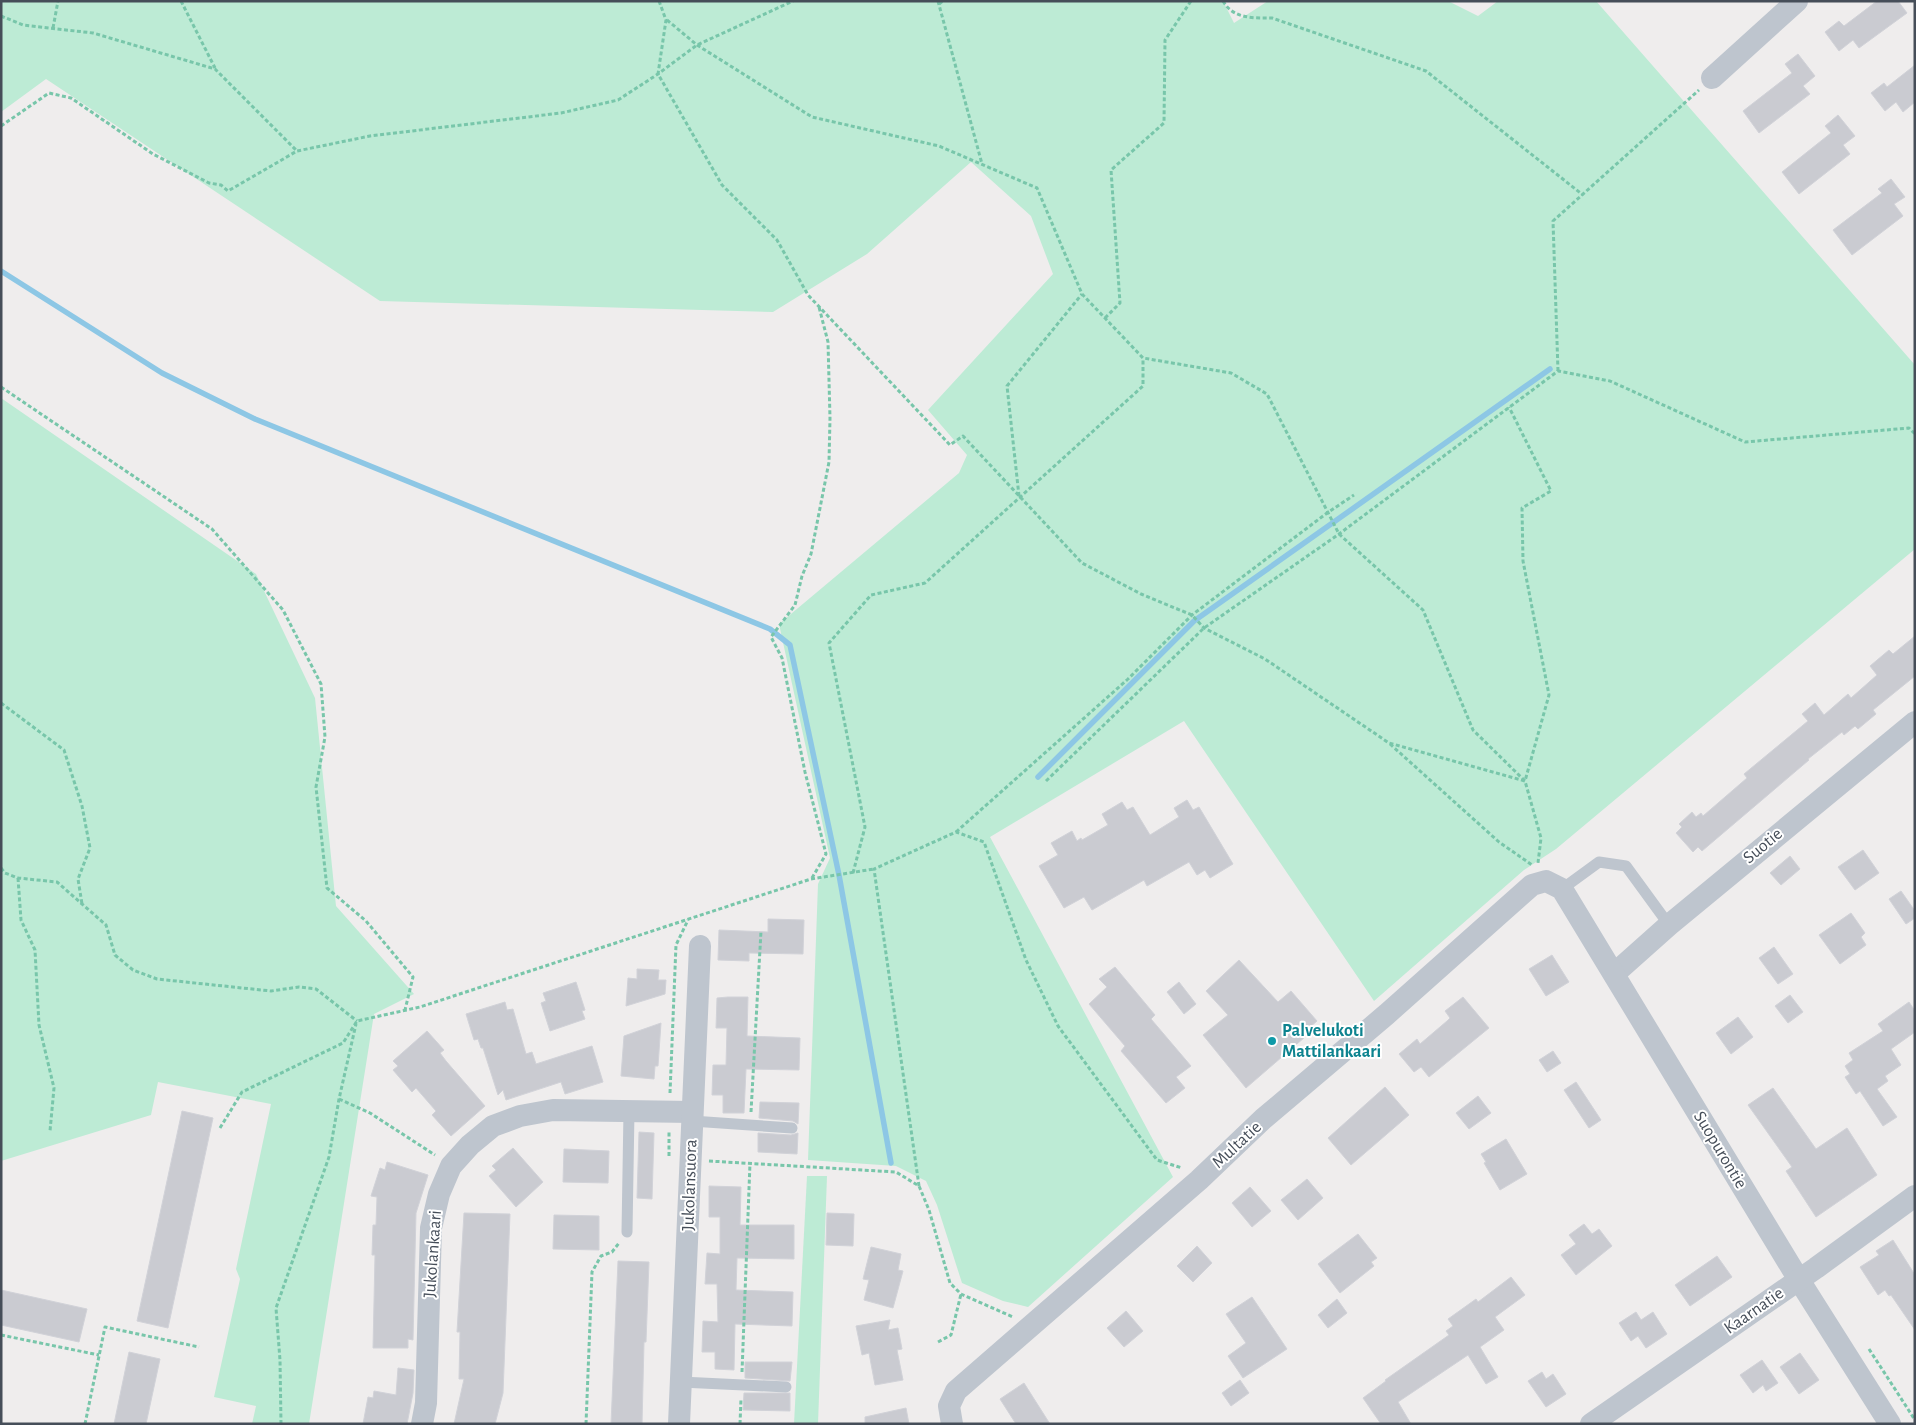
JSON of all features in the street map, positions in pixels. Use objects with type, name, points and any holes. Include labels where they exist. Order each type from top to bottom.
[{"type":"street","points":[[1712,78],[1797,1]]},
{"type":"street","name":"Suotie","points":[[1614,974],[1668,925],[1915,722]]},
{"type":"street","name":"Multatie","points":[[952,1424],[949,1406],[956,1391],[1199,1180],[1263,1119],[1387,1014],[1532,885],[1554,885]]},
{"type":"street","name":"Suopurontie","points":[[1554,885],[1614,974],[1799,1280],[1890,1424]]},
{"type":"street","name":"Jukolansuora","points":[[679,1424],[700,946]]},
{"type":"street","name":"Jukolankaari","points":[[422,1424],[426,1403],[431,1228],[439,1194],[451,1166],[470,1145],[493,1126],[520,1116],[553,1110],[669,1111],[692,1116]]},
{"type":"street","name":"Kaarnatie","points":[[1591,1424],[1799,1280],[1915,1196]]},
{"type":"lane","points":[[1554,885],[1599,862],[1626,866],[1668,925]]},
{"type":"lane","points":[[627,1232],[629,1111]]},
{"type":"lane","points":[[692,1116],[750,1126],[792,1128]]},
{"type":"lane","points":[[681,1382],[786,1386]]},
{"type":"path","points":[[53,28],[58,1]]},
{"type":"path","points":[[180,1],[216,69],[297,151]]},
{"type":"path","points":[[659,1],[666,20],[658,74],[722,185],[777,240],[808,295],[950,444],[964,436],[1082,563],[1141,594],[1192,616],[1202,626],[1265,659],[1389,743],[1499,842],[1538,869],[1541,838],[1525,781],[1473,730],[1423,610],[1338,534],[1267,394],[1232,373],[1143,358],[1082,294],[1037,188],[939,146],[812,117],[697,45],[666,20]]},
{"type":"path","points":[[1,126],[49,92],[70,98],[153,154],[209,183],[221,185],[228,191],[297,151],[370,136],[560,113],[618,100],[658,74],[697,45],[793,1]]},
{"type":"path","points":[[943,1],[938,3],[982,164]]},
{"type":"path","points":[[1105,318],[1120,302],[1111,170],[1164,123],[1165,40],[1191,1]]},
{"type":"path","points":[[1223,1],[1227,9],[1245,18],[1272,18],[1426,71],[1582,195]]},
{"type":"path","points":[[1,16],[24,25],[94,33],[216,69]]},
{"type":"path","points":[[1558,371],[1553,221],[1712,78]]},
{"type":"path","points":[[1019,497],[1006,386],[1082,294]]},
{"type":"path","points":[[811,879],[826,854],[805,772],[782,658],[771,637],[795,606],[802,576],[811,554],[829,462],[828,342],[819,306]]},
{"type":"path","points":[[853,872],[864,827],[829,643],[871,595],[925,583],[1143,386],[1143,358]]},
{"type":"path","points":[[1046,781],[1202,626],[1338,534],[1558,371],[1610,381],[1745,442],[1908,428],[1915,434]]},
{"type":"path","points":[[1,387],[212,529],[283,610],[322,684],[325,737],[316,787],[327,888],[366,921],[413,977],[405,1010]]},
{"type":"path","points":[[1509,407],[1551,490],[1522,508],[1523,561],[1549,695],[1525,781]]},
{"type":"path","points":[[220,1128],[242,1092],[343,1043],[357,1021],[420,1007],[811,879],[874,870],[956,832],[1128,679],[1192,616],[1327,513],[1354,495]]},
{"type":"path","points":[[1,703],[64,750],[82,806],[90,848],[78,879],[82,904]]},
{"type":"path","points":[[1389,743],[1525,781]]},
{"type":"path","points":[[956,832],[984,842],[1026,960],[1058,1026],[1157,1160],[1188,1170]]},
{"type":"path","points":[[1,868],[3,874],[18,878],[57,882],[106,924],[115,954],[133,970],[157,980],[271,990],[299,987],[316,988],[357,1021]]},
{"type":"path","points":[[874,870],[920,1186],[929,1210],[950,1283],[961,1294],[1010,1314],[1017,1320],[1030,1326]]},
{"type":"path","points":[[18,878],[21,920],[35,950],[39,1025],[54,1088],[50,1131]]},
{"type":"path","points":[[688,919],[676,945],[668,1159],[896,1172],[920,1186]]},
{"type":"path","points":[[750,1126],[761,931]]},
{"type":"path","points":[[281,1424],[280,1360],[276,1308],[329,1157],[339,1099],[357,1021]]},
{"type":"path","points":[[339,1099],[370,1113],[451,1166]]},
{"type":"path","points":[[740,1424],[750,1163]]},
{"type":"path","points":[[586,1424],[592,1272],[601,1256],[612,1252],[627,1232]]},
{"type":"path","points":[[938,1342],[951,1335],[961,1294]]},
{"type":"path","points":[[85,1424],[105,1327],[199,1347]]},
{"type":"path","points":[[1,1335],[100,1355]]},
{"type":"green space","points":[[1,1],[1223,1],[1234,23],[1268,1],[1448,1],[1478,16],[1498,1],[1596,1],[1915,365],[1915,549],[1556,849],[1524,870],[1374,1001],[1184,721],[990,837],[1173,1177],[1028,1307],[1003,1301],[962,1283],[937,1205],[926,1181],[896,1166],[808,1160],[818,884],[830,858],[779,624],[959,473],[967,455],[928,410],[1053,274],[1031,216],[971,162],[867,254],[773,312],[380,301],[46,79],[1,112]]},
{"type":"green space","points":[[1,398],[256,574],[315,698],[336,906],[414,994],[374,1014],[309,1424],[252,1424],[256,1406],[214,1397],[240,1279],[236,1269],[271,1104],[158,1082],[151,1115],[1,1161]]},
{"type":"green space","points":[[807,1176],[827,1176],[818,1424],[794,1424]]},
{"type":"building","points":[[1877,1],[1898,1],[1907,13],[1859,48],[1853,40],[1839,51],[1825,32],[1839,21],[1844,26]]},
{"type":"building","points":[[1798,54],[1815,76],[1803,86],[1810,94],[1759,133],[1743,111],[1792,73],[1785,64]]},
{"type":"building","points":[[1915,65],[1915,102],[1903,112],[1896,102],[1885,111],[1871,93],[1884,83],[1887,87]]},
{"type":"building","points":[[1838,115],[1855,136],[1843,145],[1850,154],[1799,194],[1782,172],[1831,133],[1825,126]]},
{"type":"building","points":[[1891,179],[1905,197],[1894,204],[1903,216],[1852,255],[1833,230],[1882,193],[1878,189]]},
{"type":"building","points":[[1915,636],[1915,676],[1873,710],[1876,714],[1858,729],[1855,726],[1844,735],[1842,732],[1702,851],[1698,847],[1693,852],[1676,833],[1682,827],[1679,824],[1692,812],[1696,817],[1701,813],[1703,816],[1747,778],[1744,774],[1808,721],[1802,714],[1815,703],[1824,715],[1848,694],[1851,698],[1877,675],[1870,666],[1889,650],[1893,654]]},
{"type":"building","points":[[1187,800],[1193,810],[1199,807],[1233,864],[1210,878],[1205,870],[1197,875],[1189,862],[1147,886],[1144,880],[1092,910],[1084,897],[1064,908],[1039,866],[1058,855],[1051,843],[1072,831],[1077,841],[1081,838],[1082,840],[1108,825],[1102,814],[1122,802],[1127,810],[1133,807],[1150,835],[1179,817],[1174,808]]},
{"type":"building","points":[[1863,850],[1879,873],[1855,890],[1838,867]]},
{"type":"building","points":[[1790,856],[1800,869],[1781,885],[1770,873]]},
{"type":"building","points":[[1901,891],[1915,911],[1915,918],[1906,924],[1889,899]]},
{"type":"building","points":[[1851,913],[1865,933],[1861,937],[1866,945],[1840,964],[1819,935]]},
{"type":"building","points":[[768,919],[804,920],[803,954],[749,953],[749,961],[718,960],[719,930],[768,932]]},
{"type":"building","points":[[1774,947],[1793,974],[1778,984],[1759,958]]},
{"type":"building","points":[[1552,955],[1569,982],[1546,996],[1529,969]]},
{"type":"building","points":[[1239,960],[1278,1002],[1291,991],[1317,1021],[1309,1028],[1312,1031],[1246,1088],[1203,1035],[1228,1015],[1206,991]]},
{"type":"building","points":[[1115,967],[1155,1015],[1151,1019],[1191,1066],[1176,1077],[1185,1088],[1166,1103],[1121,1051],[1125,1046],[1089,1004],[1107,987],[1099,979]]},
{"type":"building","points":[[637,969],[659,970],[658,980],[666,980],[665,994],[626,1006],[628,978],[637,979]]},
{"type":"building","points":[[576,982],[585,1010],[582,1011],[585,1019],[550,1031],[541,1003],[546,1001],[543,993]]},
{"type":"building","points":[[1179,982],[1196,1004],[1184,1014],[1167,992]]},
{"type":"building","points":[[1790,995],[1803,1012],[1788,1023],[1775,1006]]},
{"type":"building","points":[[748,997],[747,1036],[800,1038],[799,1070],[746,1069],[744,1113],[723,1113],[723,1095],[712,1095],[713,1065],[726,1065],[727,1028],[716,1028],[717,998]]},
{"type":"building","points":[[1463,997],[1489,1028],[1429,1077],[1421,1067],[1414,1072],[1399,1054],[1417,1039],[1420,1044],[1447,1021],[1450,1018],[1445,1011]]},
{"type":"building","points":[[505,1002],[507,1010],[513,1009],[526,1054],[532,1052],[536,1064],[592,1046],[603,1082],[565,1094],[561,1082],[506,1100],[503,1090],[498,1095],[483,1048],[481,1048],[478,1039],[474,1040],[466,1014]]},
{"type":"building","points":[[1909,1002],[1915,1011],[1915,1032],[1891,1049],[1901,1065],[1885,1076],[1888,1081],[1877,1089],[1897,1117],[1883,1126],[1860,1091],[1856,1094],[1845,1077],[1850,1074],[1845,1066],[1853,1060],[1849,1053],[1883,1031],[1878,1024]]},
{"type":"building","points":[[1738,1017],[1753,1037],[1731,1054],[1716,1033]]},
{"type":"building","points":[[661,1023],[658,1066],[655,1066],[654,1079],[621,1076],[624,1036]]},
{"type":"building","points":[[427,1031],[444,1050],[440,1053],[446,1061],[485,1106],[451,1136],[432,1115],[436,1111],[416,1088],[412,1092],[393,1070],[398,1066],[393,1061]]},
{"type":"building","points":[[1553,1051],[1561,1063],[1547,1072],[1539,1060]]},
{"type":"building","points":[[1576,1082],[1601,1120],[1589,1128],[1564,1090]]},
{"type":"building","points":[[1385,1087],[1409,1115],[1351,1165],[1328,1138]]},
{"type":"building","points":[[1773,1088],[1816,1149],[1847,1128],[1877,1175],[1816,1217],[1786,1171],[1792,1167],[1748,1105]]},
{"type":"building","points":[[1478,1096],[1491,1113],[1469,1129],[1456,1113]]},
{"type":"building","points":[[760,1102],[799,1103],[798,1124],[793,1121],[759,1118]]},
{"type":"building","points":[[182,1111],[213,1118],[168,1328],[137,1321]]},
{"type":"building","points":[[639,1132],[654,1133],[652,1199],[637,1198]]},
{"type":"building","points":[[758,1133],[791,1135],[798,1133],[797,1154],[758,1152]]},
{"type":"building","points":[[1506,1139],[1527,1174],[1500,1190],[1484,1163],[1486,1162],[1481,1154]]},
{"type":"building","points":[[513,1148],[543,1182],[516,1207],[489,1176],[496,1170],[492,1166]]},
{"type":"building","points":[[564,1149],[609,1151],[608,1183],[563,1182]]},
{"type":"building","points":[[387,1162],[428,1175],[416,1213],[413,1340],[408,1339],[408,1348],[373,1348],[375,1255],[372,1255],[373,1225],[376,1225],[377,1197],[371,1196],[380,1168],[385,1170]]},
{"type":"building","points":[[1307,1179],[1323,1198],[1298,1220],[1281,1200]]},
{"type":"building","points":[[709,1186],[741,1187],[740,1225],[794,1225],[794,1259],[737,1258],[736,1290],[793,1292],[792,1326],[735,1324],[734,1370],[715,1369],[715,1352],[702,1352],[703,1321],[718,1322],[717,1284],[705,1284],[707,1253],[720,1254],[720,1217],[709,1217]]},
{"type":"building","points":[[1250,1187],[1271,1211],[1252,1227],[1232,1203]]},
{"type":"building","points":[[464,1213],[510,1214],[503,1393],[495,1424],[454,1424],[464,1379],[459,1379],[460,1332],[457,1332]]},
{"type":"building","points":[[827,1213],[854,1214],[853,1246],[826,1245]]},
{"type":"building","points":[[554,1215],[599,1216],[599,1250],[553,1249]]},
{"type":"building","points":[[1584,1224],[1592,1234],[1599,1229],[1612,1246],[1576,1275],[1561,1255],[1576,1244],[1569,1235]]},
{"type":"building","points":[[1358,1234],[1377,1258],[1371,1262],[1374,1266],[1340,1293],[1318,1264]]},
{"type":"building","points":[[1893,1240],[1915,1275],[1915,1330],[1891,1295],[1889,1296],[1885,1290],[1878,1295],[1860,1267],[1879,1255],[1876,1251]]},
{"type":"building","points":[[1197,1246],[1212,1263],[1193,1282],[1177,1266]]},
{"type":"building","points":[[871,1247],[901,1254],[898,1270],[903,1271],[893,1308],[864,1300],[869,1280],[863,1279]]},
{"type":"building","points":[[1717,1256],[1732,1277],[1690,1306],[1675,1285]]},
{"type":"building","points":[[618,1261],[649,1262],[646,1342],[644,1342],[642,1424],[611,1424]]},
{"type":"building","points":[[1511,1277],[1525,1295],[1495,1317],[1504,1330],[1480,1347],[1498,1377],[1486,1384],[1468,1355],[1398,1402],[1411,1424],[1381,1424],[1363,1398],[1385,1380],[1449,1335],[1446,1331],[1453,1326],[1448,1319],[1476,1299],[1478,1302]]},
{"type":"building","points":[[1,1290],[87,1309],[79,1342],[1,1325]]},
{"type":"building","points":[[1252,1297],[1287,1349],[1243,1378],[1228,1356],[1246,1343],[1226,1314]]},
{"type":"building","points":[[1337,1299],[1347,1313],[1328,1328],[1318,1315]]},
{"type":"building","points":[[1126,1311],[1143,1331],[1124,1347],[1107,1328]]},
{"type":"building","points":[[1636,1312],[1641,1320],[1653,1312],[1667,1334],[1646,1348],[1638,1336],[1631,1341],[1619,1323]]},
{"type":"building","points":[[890,1320],[888,1330],[898,1328],[902,1349],[897,1350],[903,1380],[875,1385],[869,1353],[862,1355],[856,1326]]},
{"type":"building","points":[[129,1352],[160,1359],[146,1424],[114,1424]]},
{"type":"building","points":[[1800,1353],[1819,1380],[1799,1394],[1780,1367]]},
{"type":"building","points":[[1762,1360],[1778,1383],[1766,1391],[1763,1385],[1753,1393],[1740,1375]]},
{"type":"building","points":[[745,1362],[792,1362],[790,1381],[745,1378]]},
{"type":"building","points":[[398,1368],[414,1370],[413,1393],[407,1424],[363,1424],[368,1397],[373,1398],[374,1391],[396,1395]]},
{"type":"building","points":[[1542,1372],[1546,1379],[1553,1374],[1566,1394],[1546,1407],[1528,1381]]},
{"type":"building","points":[[1240,1380],[1249,1393],[1231,1406],[1222,1393]]},
{"type":"building","points":[[1024,1383],[1050,1424],[1016,1424],[1000,1399]]},
{"type":"building","points":[[744,1393],[790,1393],[790,1411],[743,1410]]},
{"type":"building","points":[[906,1408],[909,1424],[865,1424],[865,1417]]},
{"type":"waterway","points":[[1,271],[162,373],[255,419],[770,629],[790,645],[839,875],[891,1163]]},
{"type":"waterway","points":[[1038,777],[1194,621],[1550,369]]},
{"type":"place","name":"Palvelukoti Mattilankaari","points":[[1272,1041]]}]
